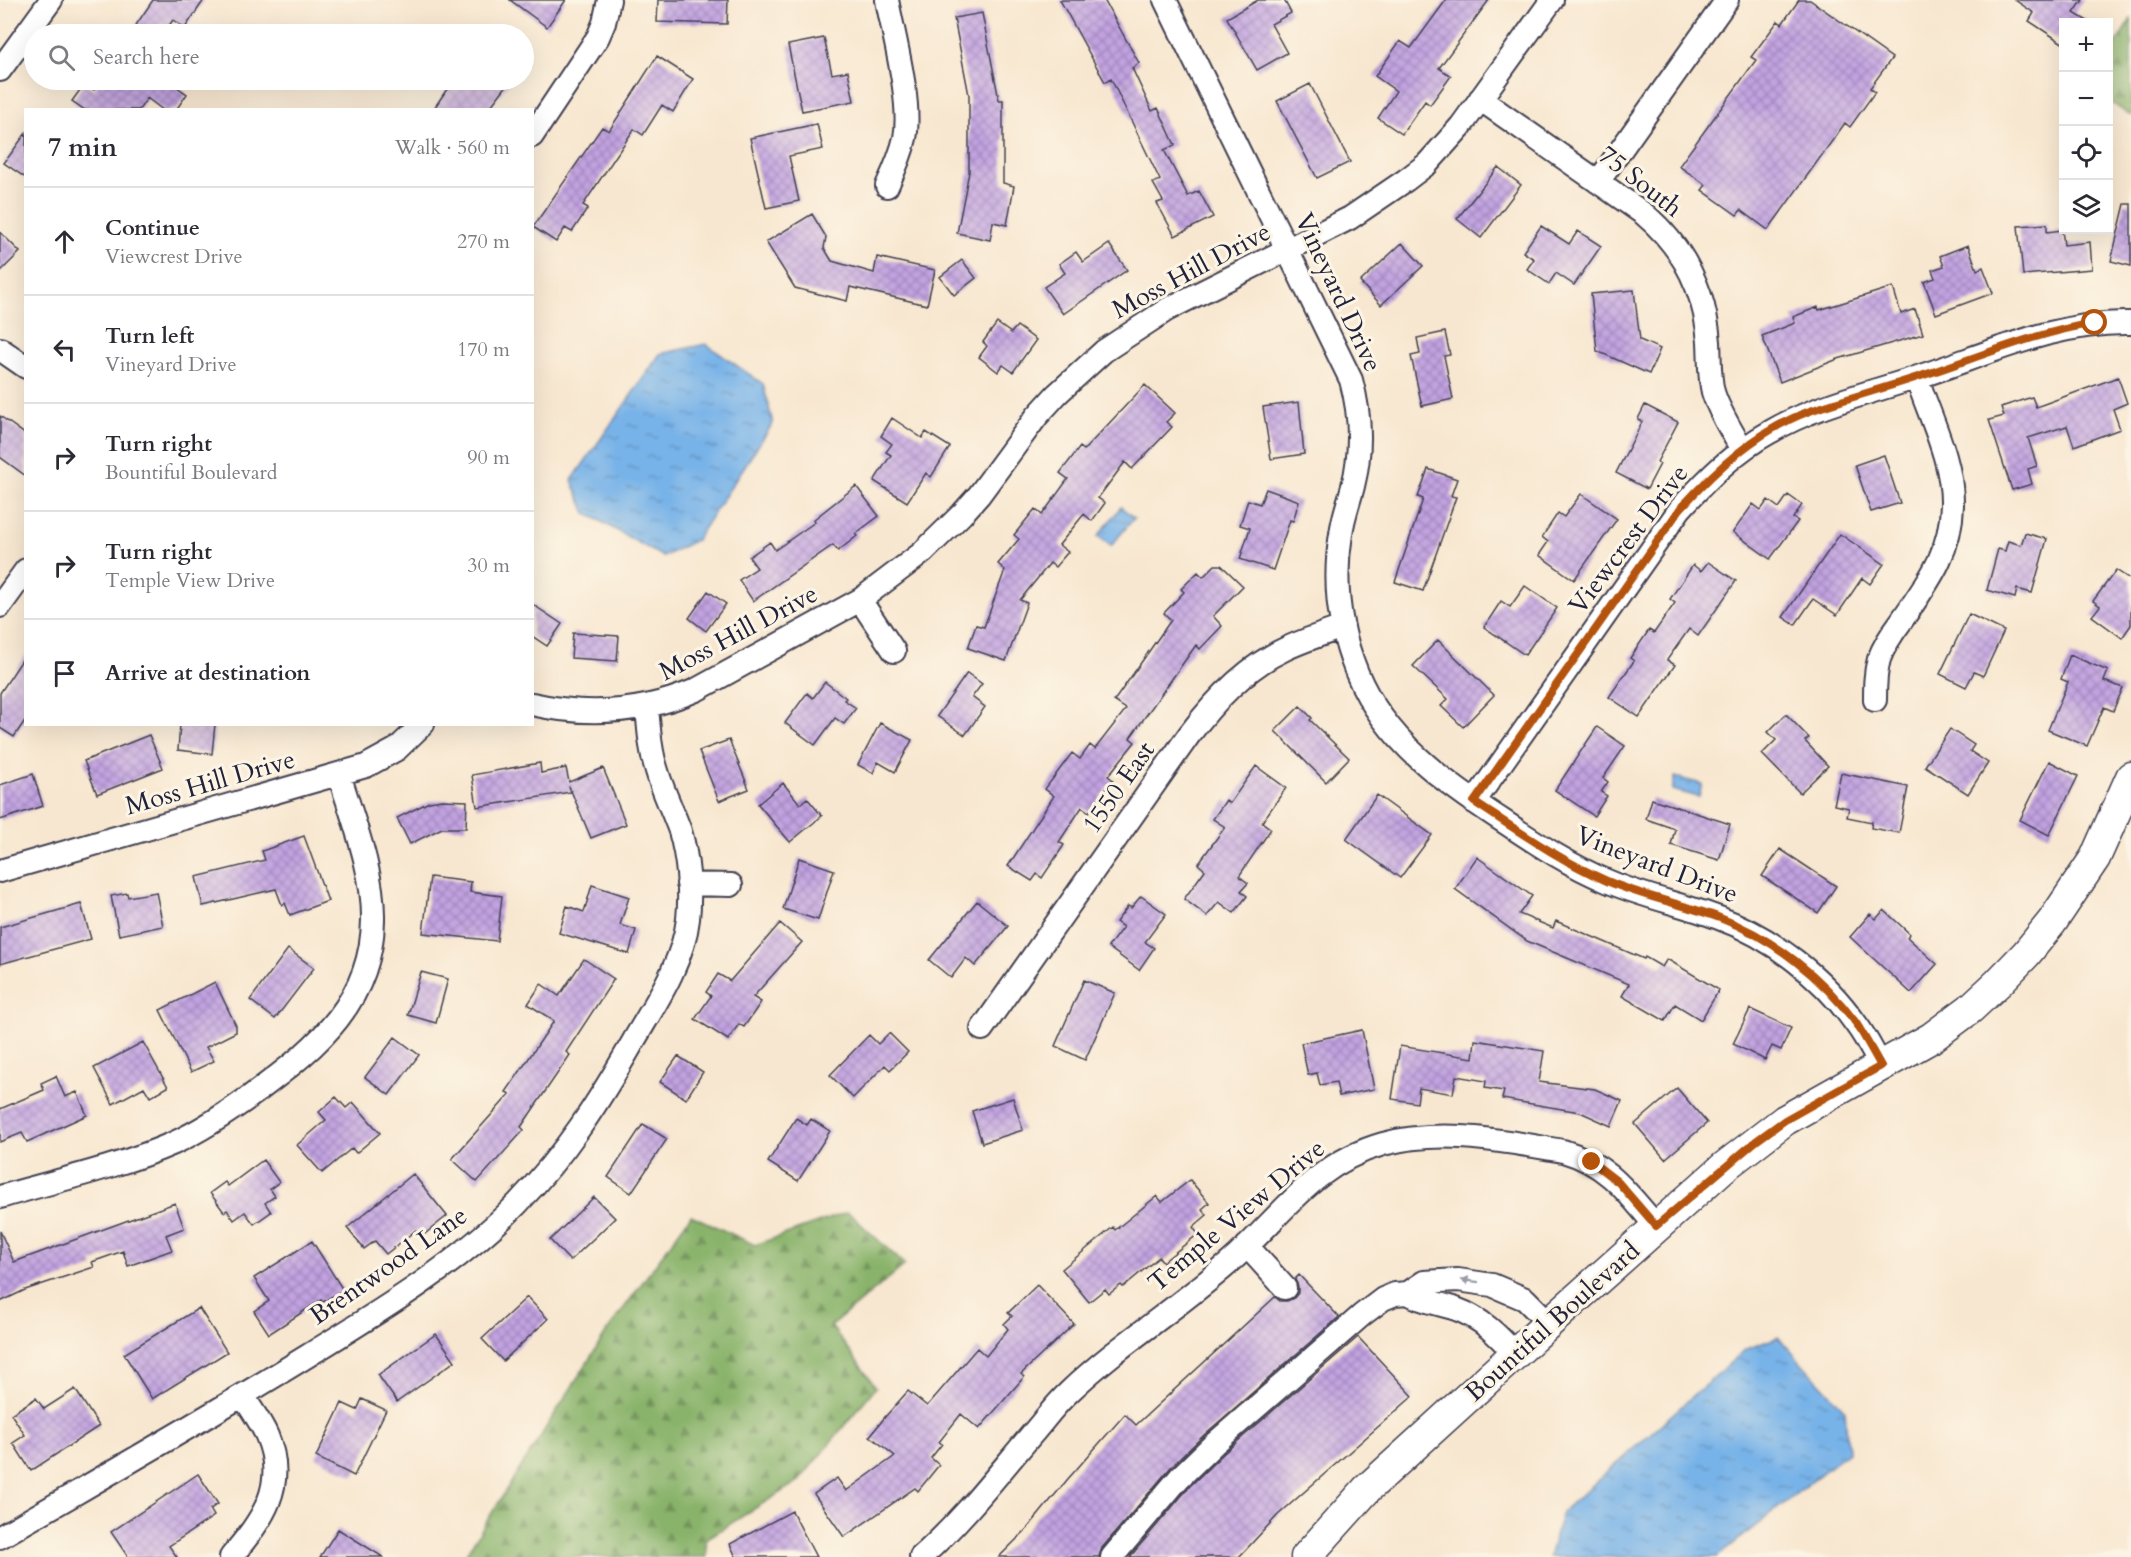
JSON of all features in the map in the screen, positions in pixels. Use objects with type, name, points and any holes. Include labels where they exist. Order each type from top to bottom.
[{"type":"main road","name":"Bountiful Boulevard","points":[[1306,1557],[1367,1489],[1724,1167],[1775,1127],[1931,1038],[1970,1009],[2026,954],[2052,922],[2095,858],[2131,777]]},
{"type":"street","points":[[34,24],[51,0]]},
{"type":"street","points":[[534,133],[598,37],[609,0]]},
{"type":"street","points":[[886,186],[898,163],[905,137],[906,122],[906,103],[887,0]]},
{"type":"street","name":"Vineyard Drive","points":[[1165,0],[1352,380],[1360,419],[1360,438],[1356,474],[1341,530],[1338,551],[1338,599],[1342,627],[1358,674],[1382,718],[1414,755],[1474,802],[1545,849],[1587,872],[1629,890],[1722,919],[1769,943],[1809,973],[1843,1006],[1857,1024],[1881,1066]]},
{"type":"street","name":"Moss Hill Drive","points":[[534,704],[578,712],[602,712],[647,707],[673,700],[696,690],[860,600],[922,553],[956,520],[996,474],[1037,416],[1057,393],[1104,351],[1168,309],[1350,218],[1406,180],[1445,145],[1552,0]]},
{"type":"street","points":[[1598,182],[1727,0]]},
{"type":"street","points":[[0,70],[24,37]]},
{"type":"street","name":"75 South","points":[[1480,99],[1656,224],[1668,236],[1686,262],[1694,279],[1704,309],[1713,392],[1742,450]]},
{"type":"street","name":"Viewcrest Drive","points":[[1474,802],[1680,509],[1717,469],[1742,450],[1808,412],[2055,331],[2095,323],[2131,323]]},
{"type":"street","points":[[0,349],[24,366]]},
{"type":"street","points":[[1875,700],[1875,680],[1879,660],[1887,642],[1940,562],[1951,525],[1950,480],[1917,378]]},
{"type":"street","points":[[0,606],[24,573]]},
{"type":"street","name":"Moss Hill Drive","points":[[860,600],[894,651]]},
{"type":"street","name":"1550 East","points":[[982,1029],[1189,735],[1216,701],[1266,659],[1300,642],[1342,627]]},
{"type":"street","name":"Brentwood Lane","points":[[0,1537],[243,1396],[375,1315],[462,1254],[516,1205],[571,1143],[596,1107],[664,985],[684,939],[687,920],[687,884],[680,832],[653,756],[647,707]]},
{"type":"street","name":"Moss Hill Drive","points":[[0,871],[366,766],[382,759],[411,737],[421,726]]},
{"type":"street","points":[[0,1197],[149,1152],[195,1132],[233,1109],[291,1067],[310,1051],[340,1018],[356,990],[367,960],[373,913],[371,885],[339,774]]},
{"type":"street","points":[[687,884],[731,885]]},
{"type":"street","name":"Temple View Drive","points":[[921,1557],[949,1531],[1075,1386],[1230,1262],[1303,1189],[1326,1170],[1360,1152],[1383,1144],[1419,1137],[1466,1138],[1555,1149],[1578,1155],[1606,1171],[1656,1226]]},
{"type":"street","points":[[1247,1246],[1285,1287]]},
{"type":"street","points":[[1112,1557],[1180,1477],[1214,1444],[1372,1306],[1395,1294],[1408,1293],[1424,1282],[1474,1281],[1492,1285],[1525,1299],[1549,1323]]},
{"type":"street","points":[[1408,1293],[1422,1301],[1459,1310],[1484,1323],[1515,1354]]},
{"type":"street","points":[[231,1557],[263,1517],[274,1484],[273,1459],[267,1435],[243,1396]]},
{"type":"green space","points":[[2131,19],[2131,116],[2113,104],[2113,48]]},
{"type":"green space","points":[[848,1212],[905,1265],[831,1326],[876,1387],[799,1481],[706,1539],[707,1557],[464,1557],[606,1333],[691,1215],[755,1245]]},
{"type":"water","points":[[706,344],[763,384],[773,423],[696,540],[663,557],[586,513],[572,480],[660,354]]},
{"type":"water","points":[[1121,507],[1134,518],[1111,546],[1098,536]]},
{"type":"water","points":[[1675,777],[1702,784],[1699,797],[1672,790]]},
{"type":"water","points":[[1778,1337],[1845,1410],[1848,1452],[1717,1557],[1549,1557],[1562,1512],[1745,1350]]},
{"type":"building","points":[[153,0],[204,0],[188,24],[179,24],[173,20],[170,24],[137,24]]},
{"type":"building","points":[[510,0],[566,0],[547,27]]},
{"type":"building","points":[[658,0],[728,0],[727,24],[657,22]]},
{"type":"building","points":[[1060,0],[1104,0],[1139,63],[1132,68],[1152,111],[1158,108],[1175,145],[1164,150],[1188,196],[1199,191],[1213,217],[1175,236],[1157,203],[1163,201],[1153,183],[1160,180],[1111,79],[1105,82]]},
{"type":"building","points":[[1258,0],[1284,0],[1291,13],[1271,24],[1287,53],[1257,70],[1227,18]]},
{"type":"building","points":[[1446,0],[1489,0],[1439,68],[1451,76],[1430,105],[1425,101],[1402,134],[1378,118],[1396,91],[1375,76],[1400,41],[1411,48]]},
{"type":"building","points":[[1799,0],[1810,0],[1892,58],[1870,88],[1875,92],[1850,127],[1845,123],[1768,230],[1741,210],[1737,215],[1702,190],[1706,185],[1679,166],[1756,60],[1751,57],[1778,21],[1782,24]]},
{"type":"building","points":[[2015,0],[2083,0],[2074,13],[2082,18],[2059,18],[2059,41],[2029,21],[2034,13]]},
{"type":"building","points":[[982,13],[999,100],[1003,100],[1003,183],[1014,186],[1007,225],[993,222],[990,240],[957,233],[969,172],[969,95],[954,18]]},
{"type":"building","points":[[824,38],[832,74],[848,71],[854,101],[802,111],[788,45]]},
{"type":"building","points":[[657,56],[693,79],[673,112],[662,105],[643,135],[634,129],[583,205],[588,208],[572,232],[565,228],[556,242],[534,226],[602,127],[609,131]]},
{"type":"building","points":[[1310,84],[1350,162],[1317,178],[1277,101]]},
{"type":"building","points":[[80,90],[181,90],[187,94],[177,108],[160,108],[147,98],[140,108],[82,108],[72,101]]},
{"type":"building","points":[[446,90],[503,90],[490,108],[434,108]]},
{"type":"building","points":[[817,124],[823,149],[789,156],[799,201],[766,208],[750,138]]},
{"type":"building","points":[[24,136],[24,177],[4,163]]},
{"type":"building","points":[[1498,167],[1521,185],[1481,238],[1457,219]]},
{"type":"building","points":[[2125,204],[2131,204],[2131,266],[2111,261]]},
{"type":"building","points":[[812,214],[826,237],[824,248],[832,261],[874,273],[877,257],[935,270],[927,305],[850,287],[847,301],[795,288],[766,242]]},
{"type":"building","points":[[2047,224],[2047,232],[2059,230],[2059,234],[2063,234],[2064,245],[2090,242],[2092,269],[2023,275],[2018,226]]},
{"type":"building","points":[[1541,226],[1569,244],[1578,231],[1601,246],[1574,285],[1556,273],[1549,284],[1527,269],[1534,259],[1523,252]]},
{"type":"building","points":[[0,232],[20,252],[0,272]]},
{"type":"building","points":[[1402,243],[1423,266],[1381,305],[1360,282]]},
{"type":"building","points":[[1109,244],[1127,270],[1063,314],[1044,287],[1065,273],[1059,264],[1076,252],[1083,262]]},
{"type":"building","points":[[1968,245],[1977,270],[1983,267],[1993,293],[1936,314],[1924,282],[1935,278],[1932,270],[1944,266],[1940,256]]},
{"type":"building","points":[[962,260],[976,278],[954,295],[940,277]]},
{"type":"building","points":[[1893,287],[1901,314],[1915,309],[1923,334],[1838,359],[1780,382],[1762,336],[1795,323],[1793,317],[1818,307],[1819,310]]},
{"type":"building","points":[[1634,290],[1640,340],[1660,349],[1649,374],[1597,351],[1591,294]]},
{"type":"building","points":[[997,323],[1011,333],[1017,326],[1036,340],[1013,372],[1003,365],[998,372],[979,357],[987,346],[983,342]]},
{"type":"building","points":[[1445,332],[1450,355],[1444,356],[1453,399],[1422,406],[1411,356],[1420,354],[1417,338]]},
{"type":"building","points":[[2118,377],[2127,403],[2113,409],[2120,429],[2074,446],[2067,426],[2028,438],[2037,466],[2028,469],[2032,484],[2012,490],[1989,420],[2004,416],[2001,407],[2032,397],[2036,407]]},
{"type":"building","points":[[1145,385],[1175,413],[1166,422],[1172,427],[1132,469],[1125,462],[1098,498],[1105,503],[1092,521],[1084,514],[1059,545],[1068,552],[1055,567],[1050,563],[1020,600],[1027,603],[1006,661],[968,648],[976,625],[984,627],[1005,570],[998,564],[1019,539],[1014,535],[1035,509],[1042,515],[1068,479],[1060,473],[1080,447],[1084,450]]},
{"type":"building","points":[[1299,402],[1304,454],[1271,459],[1263,407]]},
{"type":"building","points":[[1645,405],[1678,422],[1657,462],[1660,464],[1647,489],[1616,473],[1642,422],[1638,419]]},
{"type":"building","points":[[0,416],[24,434],[24,475],[0,457]]},
{"type":"building","points":[[892,418],[922,438],[926,432],[950,447],[931,477],[926,473],[907,502],[874,481],[891,455],[886,452],[892,444],[881,436]]},
{"type":"building","points":[[1884,455],[1900,503],[1871,512],[1855,465]]},
{"type":"building","points":[[1428,469],[1457,479],[1451,496],[1456,497],[1423,591],[1395,582],[1423,499],[1418,497]]},
{"type":"building","points":[[856,486],[879,516],[855,534],[857,536],[838,551],[833,545],[753,601],[739,580],[757,568],[749,557],[770,542],[775,550],[815,522],[813,520]]},
{"type":"building","points":[[1266,489],[1299,501],[1273,570],[1240,559],[1250,528],[1240,525],[1248,500],[1260,504]]},
{"type":"building","points":[[1581,494],[1617,519],[1574,580],[1539,555],[1548,542],[1542,537],[1558,513],[1564,517]]},
{"type":"building","points":[[1788,495],[1802,505],[1793,518],[1798,521],[1770,559],[1733,532],[1753,504],[1761,510],[1768,500],[1779,508]]},
{"type":"building","points":[[2025,533],[2047,539],[2032,593],[2017,589],[2015,598],[1987,590],[1998,549],[2005,551],[2008,541],[2021,545]]},
{"type":"building","points":[[1840,534],[1884,564],[1870,584],[1862,578],[1837,615],[1813,599],[1795,625],[1783,617]]},
{"type":"building","points":[[1708,562],[1736,581],[1698,636],[1689,629],[1667,660],[1675,665],[1639,717],[1609,697],[1634,661],[1630,658],[1649,630],[1654,633],[1675,603],[1670,599],[1693,565],[1701,571]]},
{"type":"building","points":[[1215,565],[1221,565],[1243,586],[1213,616],[1222,626],[1200,649],[1196,645],[1130,738],[1135,742],[1108,776],[1113,780],[1089,812],[1082,807],[1059,842],[1064,845],[1042,878],[1037,874],[1032,881],[1008,866],[1054,796],[1045,789],[1072,753],[1080,759],[1090,745],[1095,749],[1126,709],[1114,701],[1171,620],[1164,613],[1184,592],[1181,589],[1198,572],[1203,577]]},
{"type":"building","points":[[2116,570],[2131,580],[2131,625],[2122,638],[2092,616],[2100,606],[2093,601]]},
{"type":"building","points":[[1525,586],[1557,608],[1525,655],[1484,627],[1501,601],[1510,607]]},
{"type":"building","points":[[708,591],[726,604],[706,631],[689,618]]},
{"type":"building","points":[[534,605],[562,624],[547,646],[534,637]]},
{"type":"building","points":[[1969,614],[2004,631],[1983,676],[1974,672],[1966,687],[1940,674]]},
{"type":"building","points":[[573,633],[619,636],[617,661],[571,658]]},
{"type":"building","points":[[1438,640],[1494,695],[1463,727],[1441,706],[1448,699],[1413,666]]},
{"type":"building","points":[[2070,655],[2108,671],[2104,681],[2123,688],[2113,711],[2104,707],[2087,746],[2048,730],[2068,682],[2061,679]]},
{"type":"building","points":[[24,657],[24,722],[14,737],[0,728],[0,693]]},
{"type":"building","points":[[967,673],[982,684],[972,697],[985,707],[965,735],[937,716]]},
{"type":"building","points":[[825,682],[856,708],[844,724],[835,718],[815,745],[785,723],[807,693],[813,698]]},
{"type":"building","points":[[1300,706],[1312,718],[1310,720],[1349,758],[1326,782],[1275,731]]},
{"type":"building","points":[[1786,714],[1809,738],[1805,741],[1828,766],[1800,793],[1762,754],[1776,740],[1768,732]]},
{"type":"building","points":[[880,723],[912,740],[895,772],[878,762],[873,773],[858,765]]},
{"type":"building","points":[[180,726],[215,726],[212,754],[178,750]]},
{"type":"building","points":[[1597,727],[1625,746],[1603,778],[1608,782],[1601,792],[1607,796],[1594,816],[1555,790]]},
{"type":"building","points":[[1950,729],[1974,745],[1970,751],[1988,763],[1968,794],[1925,766]]},
{"type":"building","points":[[149,735],[163,768],[97,794],[84,761]]},
{"type":"building","points":[[729,740],[749,789],[719,801],[699,751]]},
{"type":"building","points":[[2049,761],[2078,776],[2049,835],[2020,820]]},
{"type":"building","points":[[540,763],[541,773],[566,768],[569,782],[603,768],[626,824],[591,838],[569,786],[571,792],[477,807],[472,775]]},
{"type":"building","points":[[1256,766],[1286,788],[1262,822],[1271,829],[1239,876],[1248,883],[1241,891],[1247,896],[1234,913],[1219,902],[1207,916],[1184,899],[1205,870],[1198,864],[1225,827],[1213,819],[1226,800],[1230,803]]},
{"type":"building","points":[[1841,773],[1908,787],[1899,833],[1871,828],[1872,822],[1847,817],[1849,808],[1834,805]]},
{"type":"building","points":[[33,774],[43,806],[0,820],[0,785]]},
{"type":"building","points":[[783,783],[800,804],[807,798],[822,816],[790,842],[758,804]]},
{"type":"building","points":[[1377,795],[1432,835],[1400,878],[1346,839]]},
{"type":"building","points":[[1652,799],[1730,824],[1719,860],[1671,845],[1675,829],[1646,819]]},
{"type":"building","points":[[467,801],[466,828],[442,828],[410,844],[397,818],[429,802]]},
{"type":"building","points":[[304,836],[328,901],[290,915],[285,903],[282,905],[276,889],[203,906],[196,877],[265,860],[262,851]]},
{"type":"building","points":[[1780,849],[1836,886],[1818,913],[1762,876]]},
{"type":"building","points":[[1477,857],[1532,896],[1519,914],[1553,928],[1556,921],[1644,959],[1645,957],[1662,967],[1667,959],[1719,990],[1701,1020],[1675,1004],[1665,1021],[1622,996],[1629,984],[1527,941],[1455,889]]},
{"type":"building","points":[[799,858],[834,870],[818,920],[783,909]]},
{"type":"building","points":[[430,877],[471,882],[470,892],[502,896],[497,941],[423,933]]},
{"type":"building","points":[[592,885],[629,897],[620,925],[636,930],[629,954],[559,933],[567,906],[584,912]]},
{"type":"building","points":[[156,892],[163,926],[119,935],[111,896],[127,893],[128,897]]},
{"type":"building","points":[[1141,896],[1166,914],[1145,942],[1154,948],[1139,970],[1108,947],[1123,927],[1116,922],[1128,906],[1131,908]]},
{"type":"building","points":[[977,901],[1008,926],[975,966],[966,958],[951,978],[929,960]]},
{"type":"building","points":[[81,904],[91,939],[0,964],[0,927]]},
{"type":"building","points":[[1884,910],[1910,934],[1907,937],[1937,964],[1911,993],[1850,937],[1870,914],[1876,919]]},
{"type":"building","points":[[780,923],[802,942],[753,997],[761,1002],[744,1027],[739,1024],[728,1040],[695,1019],[711,996],[706,992],[718,974],[730,981]]},
{"type":"building","points":[[288,949],[314,968],[275,1019],[250,1000]]},
{"type":"building","points":[[584,959],[614,979],[566,1052],[570,1055],[521,1127],[524,1130],[477,1182],[452,1159],[510,1094],[506,1092],[554,1021],[528,1004],[541,984],[559,996]]},
{"type":"building","points":[[421,972],[448,979],[436,1023],[408,1015]]},
{"type":"building","points":[[1084,980],[1115,993],[1085,1060],[1055,1046]]},
{"type":"building","points":[[215,982],[236,1026],[236,1032],[206,1047],[214,1061],[191,1072],[160,1010]]},
{"type":"building","points":[[1750,1009],[1791,1028],[1781,1050],[1772,1046],[1765,1060],[1733,1044]]},
{"type":"building","points":[[1362,1030],[1374,1089],[1339,1096],[1336,1082],[1320,1085],[1317,1073],[1308,1075],[1301,1043]]},
{"type":"building","points":[[889,1033],[908,1052],[890,1070],[885,1065],[853,1098],[830,1075],[869,1035],[878,1044]]},
{"type":"building","points":[[395,1037],[419,1055],[389,1095],[365,1077]]},
{"type":"building","points":[[1475,1040],[1544,1051],[1539,1082],[1595,1089],[1622,1101],[1611,1126],[1580,1112],[1502,1099],[1504,1091],[1485,1088],[1486,1081],[1456,1076],[1453,1094],[1419,1088],[1417,1103],[1392,1099],[1400,1046],[1473,1058]]},
{"type":"building","points":[[143,1042],[168,1087],[150,1097],[144,1087],[113,1104],[94,1068]]},
{"type":"building","points":[[678,1056],[703,1072],[686,1099],[660,1082]]},
{"type":"building","points":[[56,1076],[65,1097],[77,1092],[87,1115],[27,1142],[22,1133],[0,1142],[0,1109],[44,1090],[41,1083]]},
{"type":"building","points":[[1677,1088],[1707,1123],[1665,1159],[1635,1124]]},
{"type":"building","points":[[336,1097],[346,1108],[353,1102],[380,1133],[356,1153],[352,1148],[322,1173],[297,1145],[326,1120],[319,1112]]},
{"type":"building","points":[[1013,1098],[1023,1130],[982,1143],[972,1111]]},
{"type":"building","points":[[796,1118],[807,1125],[811,1119],[830,1131],[798,1181],[768,1162]]},
{"type":"building","points":[[643,1124],[667,1139],[631,1193],[608,1177]]},
{"type":"building","points":[[263,1160],[279,1182],[270,1189],[275,1196],[265,1203],[271,1212],[254,1224],[245,1212],[234,1220],[227,1210],[224,1212],[210,1193],[225,1182],[228,1186]]},
{"type":"building","points":[[413,1174],[447,1216],[421,1237],[416,1230],[386,1254],[375,1241],[364,1249],[347,1228]]},
{"type":"building","points":[[1190,1180],[1209,1203],[1202,1209],[1207,1215],[1193,1227],[1198,1234],[1163,1262],[1159,1257],[1123,1287],[1121,1285],[1109,1294],[1105,1289],[1089,1302],[1062,1269],[1113,1227],[1115,1230],[1157,1196],[1162,1202]]},
{"type":"building","points":[[594,1197],[615,1218],[570,1261],[550,1240]]},
{"type":"building","points":[[175,1203],[184,1228],[166,1235],[172,1250],[128,1266],[123,1251],[92,1262],[94,1267],[25,1290],[0,1302],[0,1231],[14,1262]]},
{"type":"building","points":[[312,1241],[343,1290],[323,1302],[321,1300],[269,1334],[254,1311],[269,1301],[254,1278]]},
{"type":"building","points":[[1299,1275],[1339,1317],[1205,1434],[1171,1467],[1102,1548],[1099,1557],[999,1557],[1027,1529],[1125,1414],[1136,1425],[1275,1297],[1280,1301],[1294,1298],[1298,1293],[1295,1279]]},
{"type":"building","points":[[1037,1285],[1074,1324],[1021,1374],[1024,1377],[979,1429],[961,1414],[939,1442],[942,1444],[931,1458],[939,1465],[918,1491],[915,1488],[844,1537],[814,1494],[837,1478],[846,1491],[895,1456],[870,1436],[885,1417],[908,1391],[927,1406],[977,1348],[986,1356],[1008,1329],[1004,1324],[1012,1316],[1008,1313]]},
{"type":"building","points":[[527,1297],[548,1319],[503,1361],[482,1339]]},
{"type":"building","points":[[199,1308],[227,1352],[152,1399],[124,1354]]},
{"type":"building","points":[[436,1334],[455,1361],[397,1402],[378,1375]]},
{"type":"building","points":[[1358,1337],[1413,1396],[1278,1515],[1239,1557],[1130,1557],[1190,1486],[1223,1454]]},
{"type":"building","points":[[75,1389],[99,1426],[31,1471],[13,1443],[25,1435],[11,1414],[36,1398],[44,1409]]},
{"type":"building","points":[[362,1399],[386,1410],[354,1476],[316,1457],[342,1403],[357,1410]]},
{"type":"building","points":[[198,1474],[218,1504],[210,1509],[214,1516],[169,1546],[177,1557],[128,1557],[111,1532]]},
{"type":"building","points":[[792,1511],[816,1557],[736,1557],[730,1544]]},
{"type":"building","points":[[338,1529],[383,1557],[320,1557]]},
{"type":"route","points":[[1592,1162],[1618,1182],[1656,1226],[1724,1167],[1785,1120],[1881,1066],[1857,1024],[1843,1006],[1809,973],[1769,943],[1722,919],[1629,890],[1587,872],[1545,849],[1474,802],[1680,509],[1717,469],[1770,432],[1808,412],[1917,378],[2036,336],[2095,323]]}]
